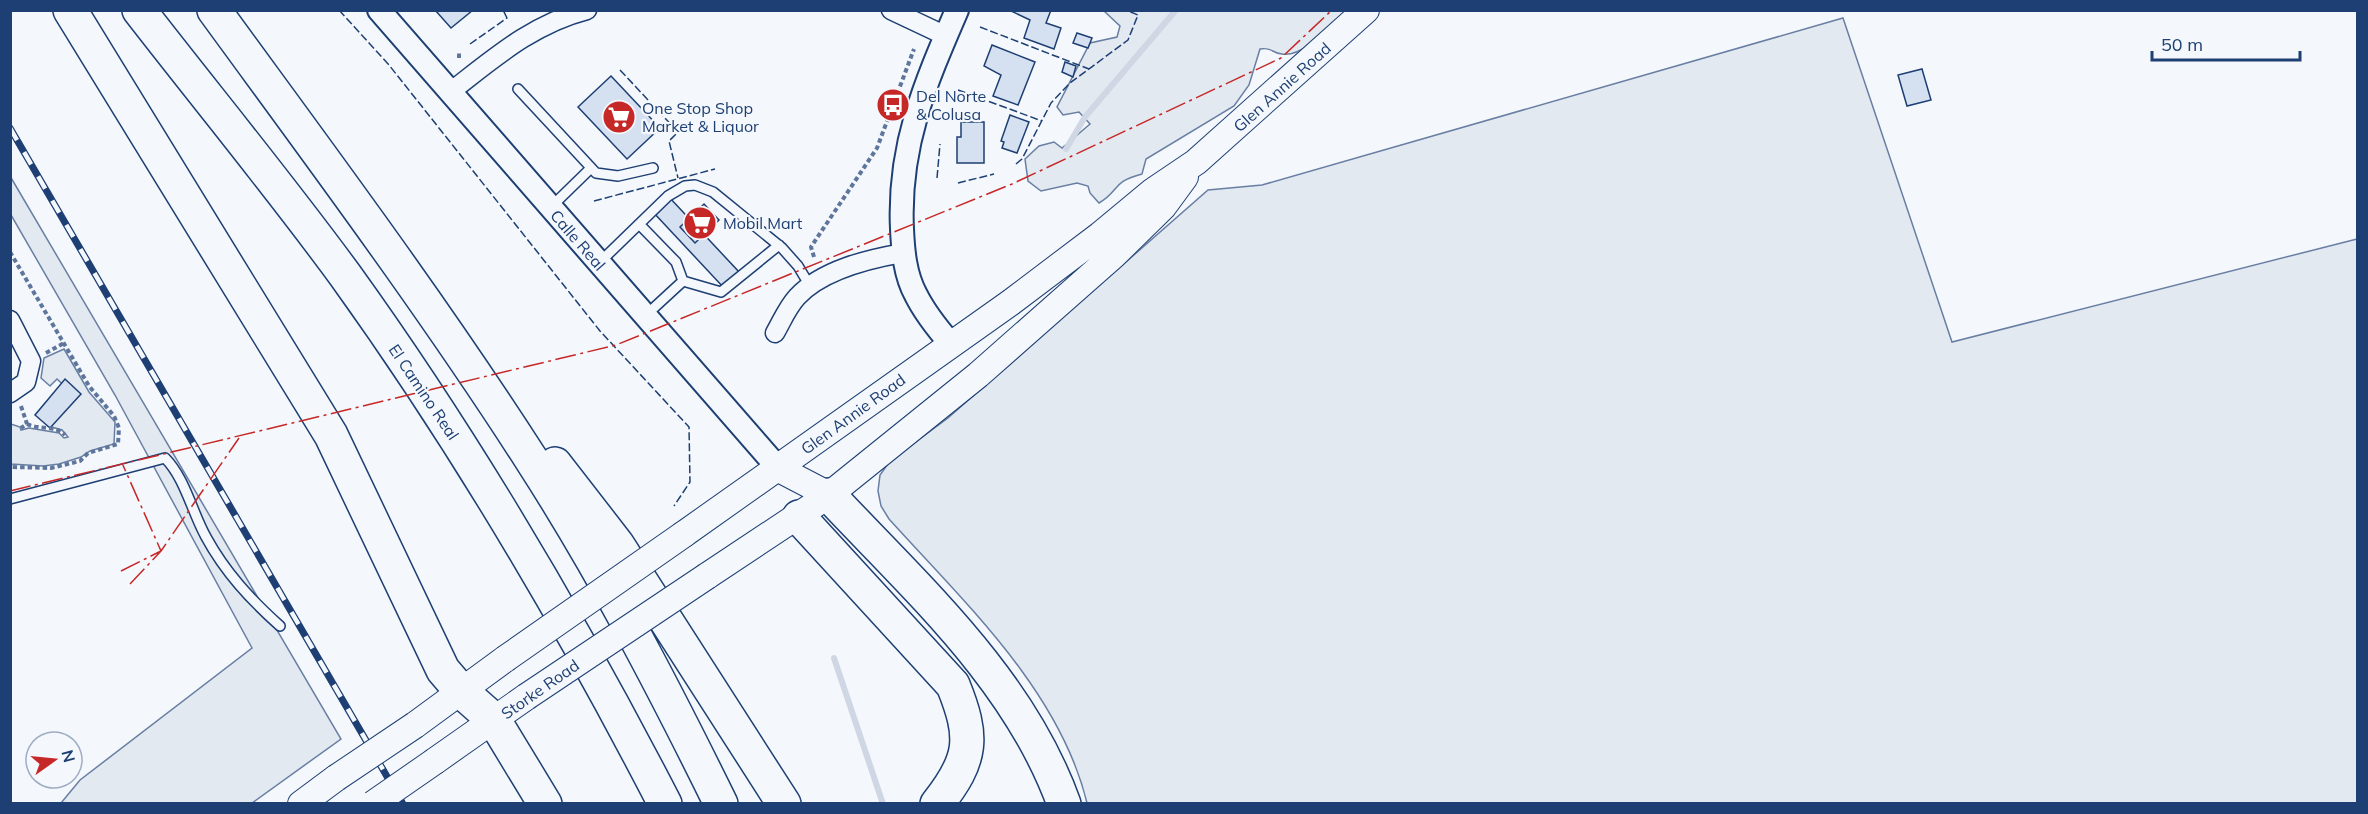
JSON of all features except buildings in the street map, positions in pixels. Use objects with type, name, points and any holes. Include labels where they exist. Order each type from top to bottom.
[{"type":"highway","points":[[70,10],[331,435],[443,670],[461,691],[494,720],[545,804]]},
{"type":"highway","name":"El Camino Real","points":[[139,10],[344,275],[428,396],[550,589],[610,697],[665,804]]},
{"type":"highway","points":[[214,10],[392,253],[617,544],[784,804]]},
{"type":"highway","points":[[392,253],[532,460],[650,664],[721,804]]},
{"type":"highway","points":[[829,495],[967,642],[1025,719],[1054,777],[1064,804]]},
{"type":"highway","points":[[799,517],[953,685],[966,718],[967,757],[953,783],[937,804]]},
{"type":"main road","name":"Glen Annie Road","points":[[461,691],[505,658],[779,469],[950,343],[1035,285],[1153,191],[1196,162],[1366,10]]},
{"type":"main road","name":"Glen Annie Road","points":[[707,576],[829,495],[1053,311],[1163,207],[1196,162]]},
{"type":"main road","points":[[779,469],[829,495]]},
{"type":"main road","points":[[779,469],[799,517]]},
{"type":"main road","name":"Storke Road","points":[[373,804],[526,697],[707,576]]},
{"type":"main road","points":[[300,804],[461,691]]},
{"type":"street","name":"Calle Real","points":[[379,10],[779,469]]},
{"type":"street","points":[[449,93],[527,34],[555,20],[586,10]]},
{"type":"street","points":[[891,10],[946,36]]},
{"type":"street","points":[[950,343],[927,316],[915,293],[903,253],[901,200],[907,149],[919,100],[957,10]]},
{"type":"street","points":[[775,333],[797,297],[810,286],[840,270],[880,257],[903,253]]},
{"type":"street","points":[[10,320],[30,353],[38,361],[15,397]]},
{"type":"lane","points":[[518,90],[596,173],[609,177],[653,168]]},
{"type":"lane","points":[[550,208],[590,169]]},
{"type":"lane","points":[[599,263],[668,196],[686,186],[695,185],[713,192],[779,245],[798,266],[810,286]]},
{"type":"lane","points":[[639,224],[676,262],[684,281]]},
{"type":"lane","points":[[684,281],[721,292],[779,245]]},
{"type":"lane","points":[[645,316],[684,281]]},
{"type":"lane","points":[[10,499],[165,458],[178,477],[205,535],[229,573],[280,626]]},
{"type":"path","points":[[814,257],[811,248],[877,148],[914,48]]},
{"type":"path","points":[[459,52],[459,58]]},
{"type":"path","points":[[10,252],[89,386],[117,422],[118,444],[88,453],[80,461],[51,468],[10,466]]},
{"type":"path","points":[[38,361],[64,343]]},
{"type":"path","points":[[15,397],[27,424],[38,429],[56,429],[65,435]]},
{"type":"path","points":[[21,428],[27,424]]},
{"type":"shaded area","points":[[1104,11],[1347,11],[1317,39],[1300,51],[1282,54],[1260,49],[1249,85],[1234,106],[1146,159],[1142,174],[1125,180],[1099,203],[1090,193],[1088,186],[1077,183],[1041,191],[1028,181],[1025,159],[1039,146],[1054,142],[1062,148],[1090,124],[1079,112],[1063,115],[1057,107],[1090,43],[1117,37],[1120,26]]},
{"type":"shaded area","points":[[1843,18],[1952,342],[2357,239],[2357,803],[1087,803],[1074,762],[1055,723],[1032,686],[1006,650],[889,519],[881,506],[878,491],[880,475],[890,461],[948,418],[1208,190],[1262,185]]},
{"type":"shaded area","points":[[10,176],[341,739],[252,803],[61,803],[72,790],[84,790],[84,777],[252,648],[115,395],[11,215]]},
{"type":"shaded area","points":[[64,349],[89,392],[115,422],[114,444],[59,464],[43,466],[11,464],[11,424],[20,427],[21,430],[29,428],[59,433],[64,438],[68,437],[62,430],[48,426],[75,396],[57,379],[50,386],[41,378],[44,358]]},
{"type":"waterway","points":[[1066,149],[1085,117],[1176,10]]},
{"type":"waterway","points":[[834,658],[883,804]]},
{"type":"railway","points":[[10,128],[403,804]]},
{"type":"fence","points":[[339,10],[389,65],[600,331],[689,427],[690,482],[674,506]]},
{"type":"fence","points":[[470,44],[507,18],[503,10]]},
{"type":"fence","points":[[1016,164],[1022,159],[1051,103],[1070,83],[1128,40],[1138,15],[1126,10]]},
{"type":"fence","points":[[980,27],[1089,69]]},
{"type":"fence","points":[[620,70],[678,132],[669,141],[678,178]]},
{"type":"fence","points":[[958,90],[1042,121]]},
{"type":"fence","points":[[937,178],[940,144]]},
{"type":"fence","points":[[594,201],[715,169]]},
{"type":"fence","points":[[958,183],[994,174]]},
{"type":"power","points":[[10,491],[616,345],[1012,184],[1281,58],[1332,10]]},
{"type":"power","points":[[130,584],[161,551],[239,438]]},
{"type":"power","points":[[121,571],[161,551],[122,463]]},
{"type":"place","name":"Del Norte & Colusa","points":[[893,105]]},
{"type":"place","name":"One Stop Shop Market & Liquor","points":[[619,117]]},
{"type":"place","name":"Mobil Mart","points":[[700,223]]}]
